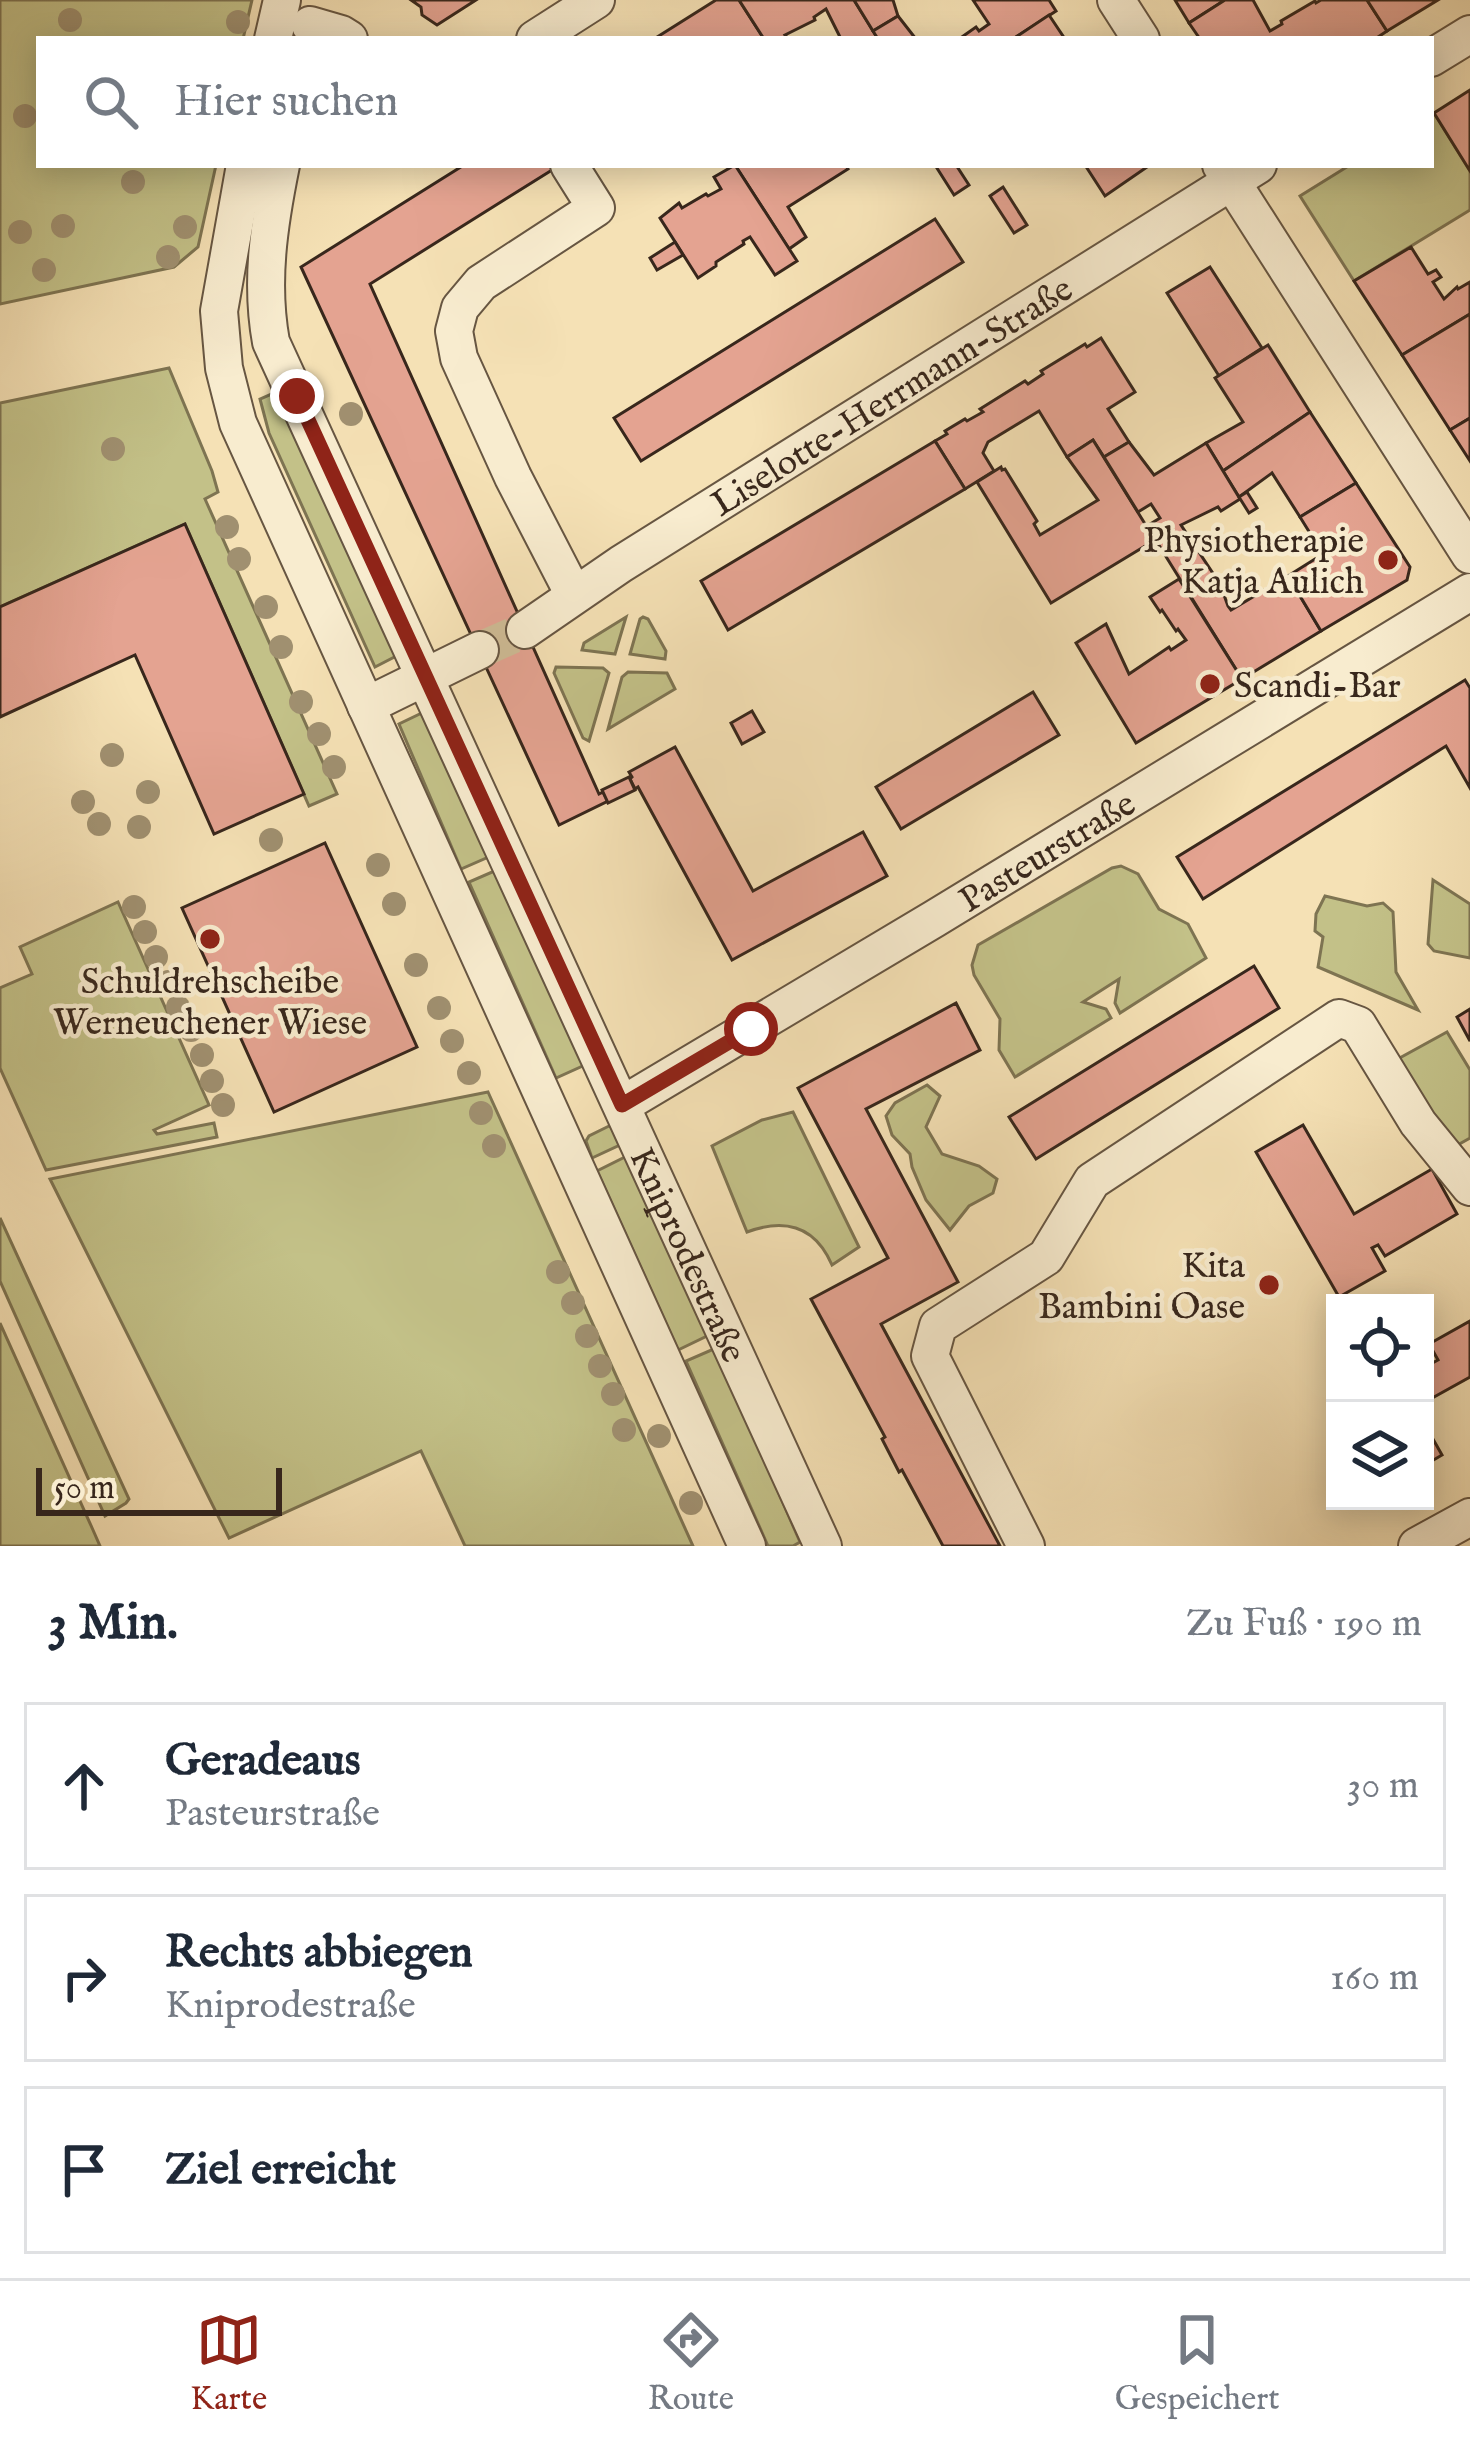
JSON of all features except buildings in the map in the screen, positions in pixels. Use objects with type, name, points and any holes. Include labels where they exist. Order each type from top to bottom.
[{"type":"street","points":[[274,36],[282,0]]},
{"type":"street","points":[[540,36],[596,0]]},
{"type":"street","points":[[1116,0],[1139,36]]},
{"type":"street","points":[[311,21],[344,36]]},
{"type":"street","points":[[1434,56],[1470,34]]},
{"type":"street","name":"Kniprodestraße","points":[[244,168],[219,311],[224,368],[238,423],[747,1546]]},
{"type":"street","name":"Kniprodestraße","points":[[280,168],[267,243],[265,307],[271,342],[823,1546]]},
{"type":"street","points":[[571,168],[596,208],[481,283],[460,308],[454,331],[459,358],[486,418],[574,595]]},
{"type":"street","points":[[1236,170],[1470,555]]},
{"type":"street","name":"Liselotte-Herrmann-Straße","points":[[525,630],[1236,170]]},
{"type":"street","points":[[219,311],[265,307]]},
{"type":"street","name":"Pasteurstraße","points":[[622,1105],[1470,592]]},
{"type":"street","points":[[366,706],[480,650]]},
{"type":"street","points":[[1027,1546],[930,1356],[938,1326],[1046,1257],[1091,1181],[1339,1018],[1358,1025],[1418,1123],[1470,1187]]},
{"type":"street","points":[[1417,1546],[1470,1517]]},
{"type":"shaded area","points":[[0,0],[252,0],[244,36],[36,36],[36,168],[215,168],[198,247],[174,267],[0,304]]},
{"type":"shaded area","points":[[1434,113],[1470,171],[1470,210],[1354,281],[1300,196],[1345,168],[1434,168]]},
{"type":"shaded area","points":[[169,368],[218,492],[205,499],[337,794],[309,806],[185,524],[0,607],[0,403]]},
{"type":"shaded area","points":[[283,389],[402,653],[375,667],[269,433],[260,399]]},
{"type":"shaded area","points":[[626,617],[615,654],[582,650],[584,643]]},
{"type":"shaded area","points":[[643,617],[666,651],[665,659],[630,654]]},
{"type":"shaded area","points":[[556,667],[603,668],[609,673],[589,741],[583,738],[554,673]]},
{"type":"shaded area","points":[[628,672],[667,673],[675,689],[608,729],[622,677]]},
{"type":"shaded area","points":[[426,711],[493,855],[461,869],[399,724]]},
{"type":"shaded area","points":[[1121,866],[1138,874],[1159,909],[1188,924],[1206,958],[1120,1013],[1115,1003],[1119,979],[1083,1002],[1106,1009],[1111,1018],[1015,1077],[999,1050],[1000,1019],[974,975],[978,945]]},
{"type":"shaded area","points":[[499,869],[587,1064],[556,1078],[469,882]]},
{"type":"shaded area","points":[[1433,880],[1470,904],[1470,958],[1434,951],[1428,944]]},
{"type":"shaded area","points":[[1325,896],[1367,906],[1383,903],[1393,912],[1396,972],[1418,1010],[1318,967],[1323,937],[1315,931],[1316,914]]},
{"type":"shaded area","points":[[118,902],[209,1105],[154,1130],[157,1134],[214,1123],[217,1137],[46,1170],[0,1068],[0,988],[32,974],[20,947]]},
{"type":"shaded area","points":[[1447,1032],[1470,1070],[1470,1138],[1454,1147],[1396,1060]]},
{"type":"shaded area","points":[[927,1085],[940,1096],[926,1127],[942,1154],[979,1166],[997,1179],[993,1193],[969,1206],[950,1230],[926,1200],[910,1154],[892,1135],[886,1116],[895,1103]]},
{"type":"shaded area","points":[[488,1092],[693,1546],[465,1546],[421,1451],[229,1538],[50,1179]]},
{"type":"shaded area","points":[[793,1112],[859,1247],[832,1265],[817,1241],[797,1229],[774,1226],[747,1232],[712,1146],[762,1120]]},
{"type":"shaded area","points":[[609,1126],[624,1143],[592,1158],[586,1141]]},
{"type":"shaded area","points":[[629,1155],[709,1335],[678,1350],[597,1171]]},
{"type":"shaded area","points":[[0,1218],[129,1499],[105,1516],[0,1281]]},
{"type":"shaded area","points":[[0,1323],[93,1530],[100,1546],[0,1546]]},
{"type":"shaded area","points":[[716,1348],[800,1542],[793,1546],[768,1546],[686,1361]]},
{"type":"tunnel","points":[[480,650],[525,630]]},
{"type":"place","name":"Physiotherapie Katja Aulich","points":[[1388,560]]},
{"type":"place","name":"Scandi-Bar","points":[[1210,684]]},
{"type":"place","name":"Schuldrehscheibe Werneuchener Wiese","points":[[210,939]]},
{"type":"place","name":"Kita Bambini Oase","points":[[1269,1285]]},
{"type":"route","points":[[297,396],[622,1105],[751,1029]]}]
